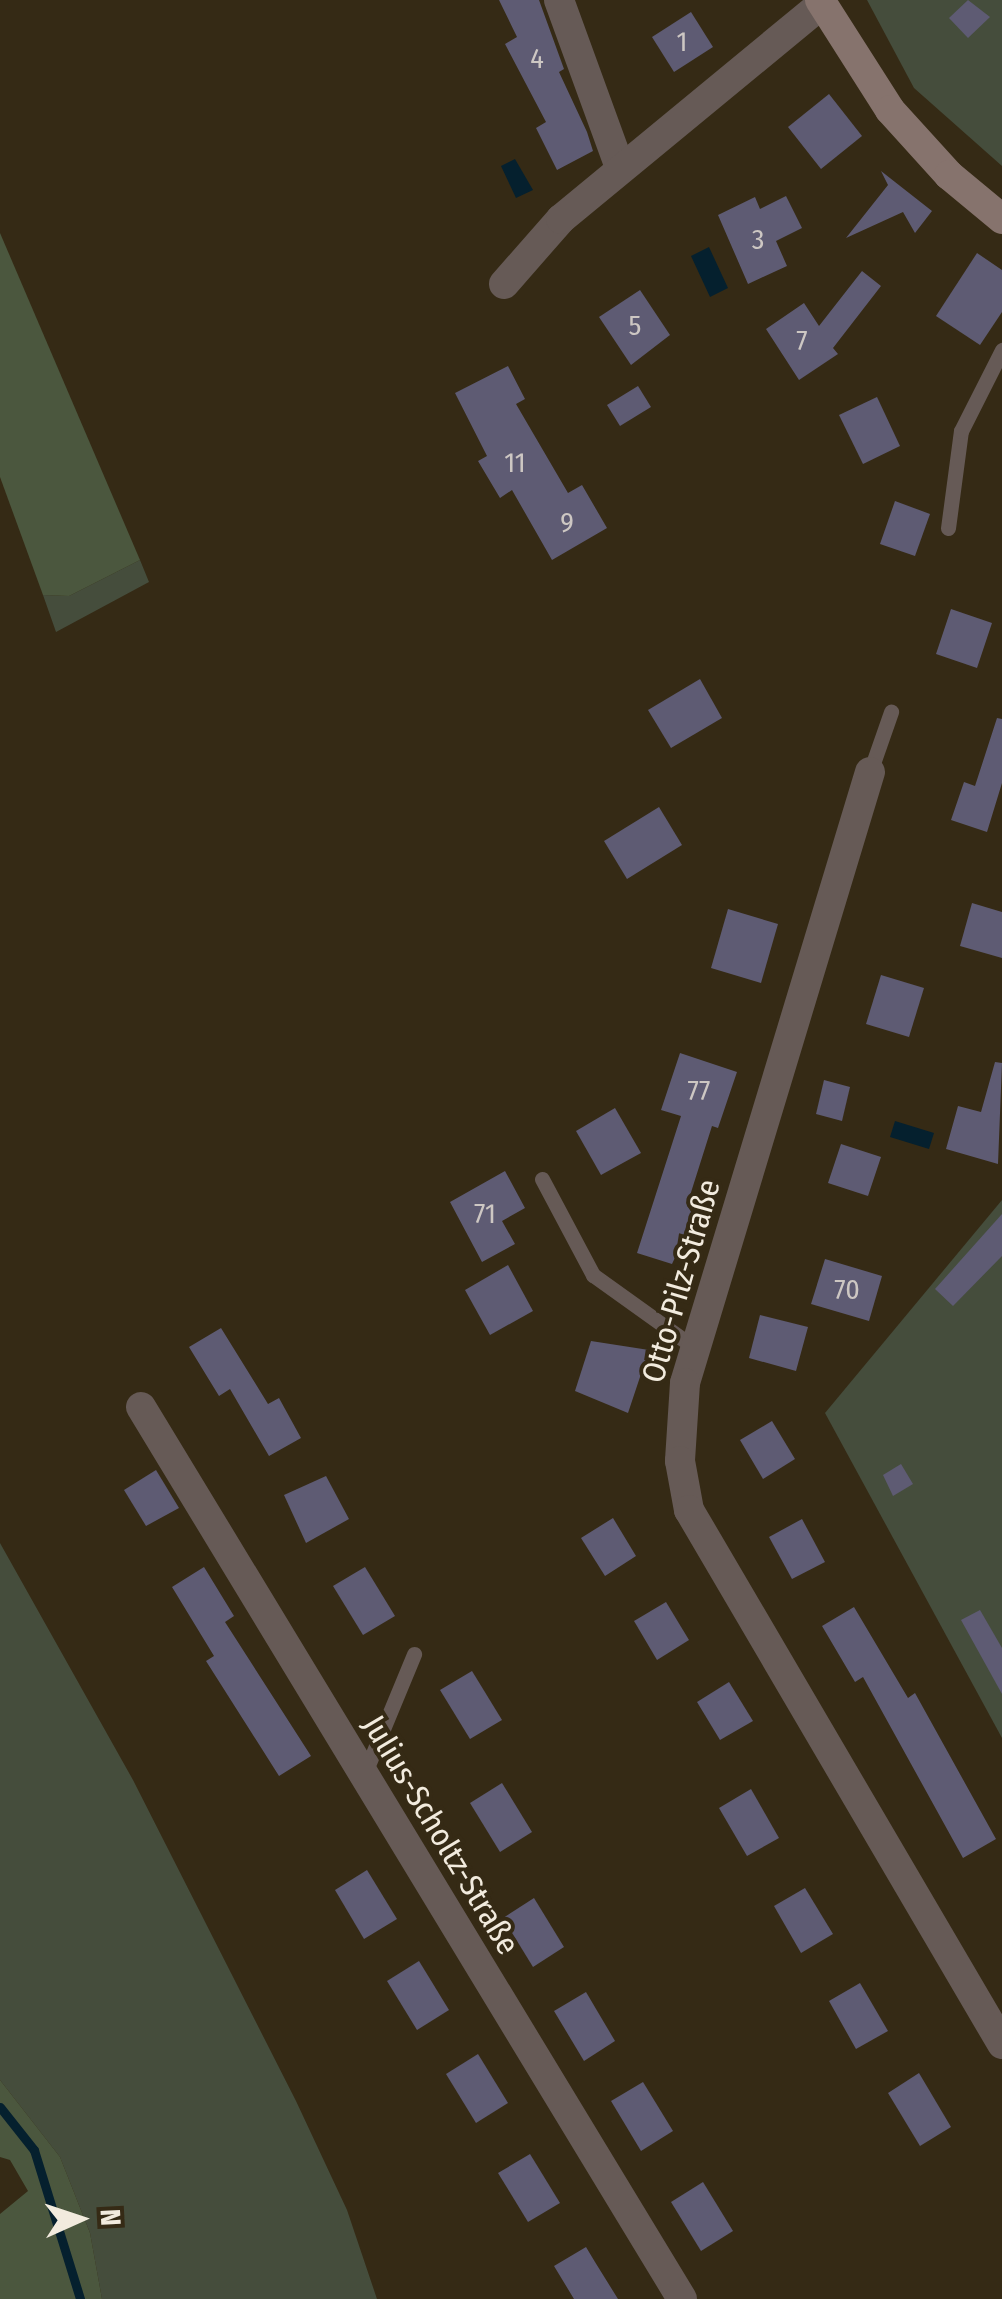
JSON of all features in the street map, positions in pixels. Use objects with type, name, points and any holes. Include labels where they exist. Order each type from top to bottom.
[{"type":"street","points":[[559,0],[620,168]]},
{"type":"street","points":[[504,284],[561,219],[821,2],[890,110],[1002,220]]},
{"type":"street","name":"Otto-Pilz-Straße","points":[[870,772],[696,1348],[679,1428],[689,1510],[1002,2044]]},
{"type":"street","name":"Julius-Scholtz-Straße","points":[[141,1407],[682,2299]]},
{"type":"lane","points":[[948,528],[961,431],[1002,350]]},
{"type":"lane","name":"Otto-Pilz-Straße","points":[[870,772],[891,712]]},
{"type":"lane","points":[[542,1180],[593,1275],[696,1348]]},
{"type":"lane","points":[[364,1775],[414,1654]]},
{"type":"green space","points":[[867,0],[1002,0],[1002,166],[914,88]]},
{"type":"green space","points":[[0,233],[140,560],[69,596],[43,595],[0,477]]},
{"type":"green space","points":[[140,560],[149,582],[56,632],[43,595],[69,596]]},
{"type":"green space","points":[[1002,1200],[1002,1738],[825,1413]]},
{"type":"green space","points":[[0,1543],[133,1780],[296,2101],[347,2210],[377,2299],[102,2299],[90,2233],[60,2157],[0,2080]]},
{"type":"green space","points":[[0,2080],[60,2157],[90,2233],[102,2299],[0,2299],[0,2214],[28,2191],[10,2160],[0,2157]]},
{"type":"water","points":[[515,159],[533,190],[516,198],[501,166]]},
{"type":"water","points":[[709,247],[728,288],[710,297],[691,256]]},
{"type":"water","points":[[895,1121],[934,1133],[929,1149],[890,1137]]},
{"type":"building","points":[[499,0],[539,0],[564,69],[559,72],[587,132],[593,151],[557,170],[536,128],[546,122],[505,44],[517,37]]},
{"type":"building","points":[[968,0],[990,17],[968,38],[949,18]]},
{"type":"building","points":[[691,12],[713,47],[674,72],[652,37]]},
{"type":"building","points":[[829,94],[862,136],[821,169],[788,127]]},
{"type":"building","points":[[881,171],[932,211],[915,233],[903,212],[846,238],[888,185]]},
{"type":"building","points":[[786,196],[802,228],[776,241],[787,266],[748,284],[718,215],[755,197],[760,209]]},
{"type":"building","points":[[977,253],[1002,270],[1002,312],[980,345],[936,316]]},
{"type":"building","points":[[862,271],[881,286],[833,348],[838,354],[799,380],[766,329],[804,303],[819,326]]},
{"type":"building","points":[[640,290],[670,335],[631,365],[599,317]]},
{"type":"building","points":[[508,366],[525,399],[516,404],[568,493],[582,485],[607,528],[552,560],[512,490],[500,498],[478,461],[487,456],[455,393]]},
{"type":"building","points":[[638,386],[651,407],[620,426],[607,405]]},
{"type":"building","points":[[877,397],[900,446],[863,464],[839,415]]},
{"type":"building","points":[[895,501],[930,514],[915,556],[880,544]]},
{"type":"building","points":[[951,609],[992,623],[977,668],[936,654]]},
{"type":"building","points":[[700,679],[722,718],[671,748],[648,710]]},
{"type":"building","points":[[997,718],[1002,719],[1002,783],[987,832],[951,820],[964,782],[975,786]]},
{"type":"building","points":[[659,807],[682,845],[627,879],[604,841]]},
{"type":"building","points":[[972,903],[1002,912],[1002,958],[960,946]]},
{"type":"building","points":[[728,909],[778,924],[761,983],[711,968]]},
{"type":"building","points":[[881,975],[924,988],[909,1037],[866,1024]]},
{"type":"building","points":[[680,1053],[737,1072],[718,1128],[712,1126],[687,1205],[694,1217],[672,1264],[637,1253],[681,1116],[661,1110]]},
{"type":"building","points":[[995,1062],[1002,1063],[998,1164],[946,1149],[958,1106],[981,1112]]},
{"type":"building","points":[[824,1080],[850,1087],[842,1121],[816,1114]]},
{"type":"building","points":[[615,1108],[641,1153],[601,1175],[576,1131]]},
{"type":"building","points":[[841,1144],[881,1157],[868,1196],[828,1183]]},
{"type":"building","points":[[505,1171],[525,1208],[502,1221],[515,1244],[482,1262],[450,1202]]},
{"type":"building","points":[[1002,1214],[1002,1256],[953,1306],[935,1289]]},
{"type":"building","points":[[825,1259],[882,1276],[869,1321],[811,1304]]},
{"type":"building","points":[[508,1265],[533,1311],[490,1335],[465,1290]]},
{"type":"building","points":[[760,1315],[808,1327],[796,1371],[749,1358]]},
{"type":"building","points":[[221,1328],[268,1404],[279,1398],[301,1438],[269,1456],[230,1389],[219,1396],[189,1347]]},
{"type":"building","points":[[591,1341],[649,1350],[628,1413],[575,1391]]},
{"type":"building","points":[[772,1421],[795,1459],[763,1479],[740,1440]]},
{"type":"building","points":[[901,1464],[913,1484],[893,1496],[883,1475]]},
{"type":"building","points":[[156,1470],[179,1508],[146,1526],[124,1490]]},
{"type":"building","points":[[326,1476],[349,1519],[306,1543],[284,1495]]},
{"type":"building","points":[[613,1518],[636,1556],[605,1576],[581,1538]]},
{"type":"building","points":[[802,1519],[825,1562],[792,1579],[769,1537]]},
{"type":"building","points":[[204,1567],[234,1616],[225,1622],[311,1756],[279,1776],[206,1661],[214,1656],[172,1587]]},
{"type":"building","points":[[365,1567],[395,1616],[363,1635],[333,1586]]},
{"type":"building","points":[[666,1602],[689,1640],[657,1660],[634,1621]]},
{"type":"building","points":[[854,1607],[908,1698],[915,1693],[996,1839],[963,1858],[863,1677],[855,1682],[822,1626]]},
{"type":"building","points":[[980,1610],[1002,1648],[1002,1694],[961,1620]]},
{"type":"building","points":[[472,1671],[502,1720],[470,1739],[440,1690]]},
{"type":"building","points":[[729,1682],[753,1721],[720,1740],[697,1702]]},
{"type":"building","points":[[502,1783],[532,1832],[500,1852],[470,1803]]},
{"type":"building","points":[[751,1789],[779,1838],[747,1856],[719,1808]]},
{"type":"building","points":[[367,1870],[397,1919],[364,1939],[335,1890]]},
{"type":"building","points":[[805,1888],[833,1934],[801,1953],[774,1906]]},
{"type":"building","points":[[534,1898],[564,1947],[533,1967],[503,1918]]},
{"type":"building","points":[[419,1961],[449,2010],[417,2030],[387,1981]]},
{"type":"building","points":[[860,1983],[888,2031],[856,2049],[829,2001]]},
{"type":"building","points":[[586,1992],[615,2041],[584,2061],[554,2011]]},
{"type":"building","points":[[478,2054],[508,2103],[476,2123],[446,2074]]},
{"type":"building","points":[[919,2073],[951,2127],[920,2146],[888,2093]]},
{"type":"building","points":[[643,2082],[673,2131],[641,2151],[611,2101]]},
{"type":"building","points":[[530,2154],[560,2203],[528,2222],[498,2173]]},
{"type":"building","points":[[703,2182],[733,2231],[701,2251],[671,2202]]},
{"type":"building","points":[[586,2247],[618,2299],[574,2299],[554,2266]]},
{"type":"waterway","points":[[0,2107],[34,2150],[80,2299]]}]
